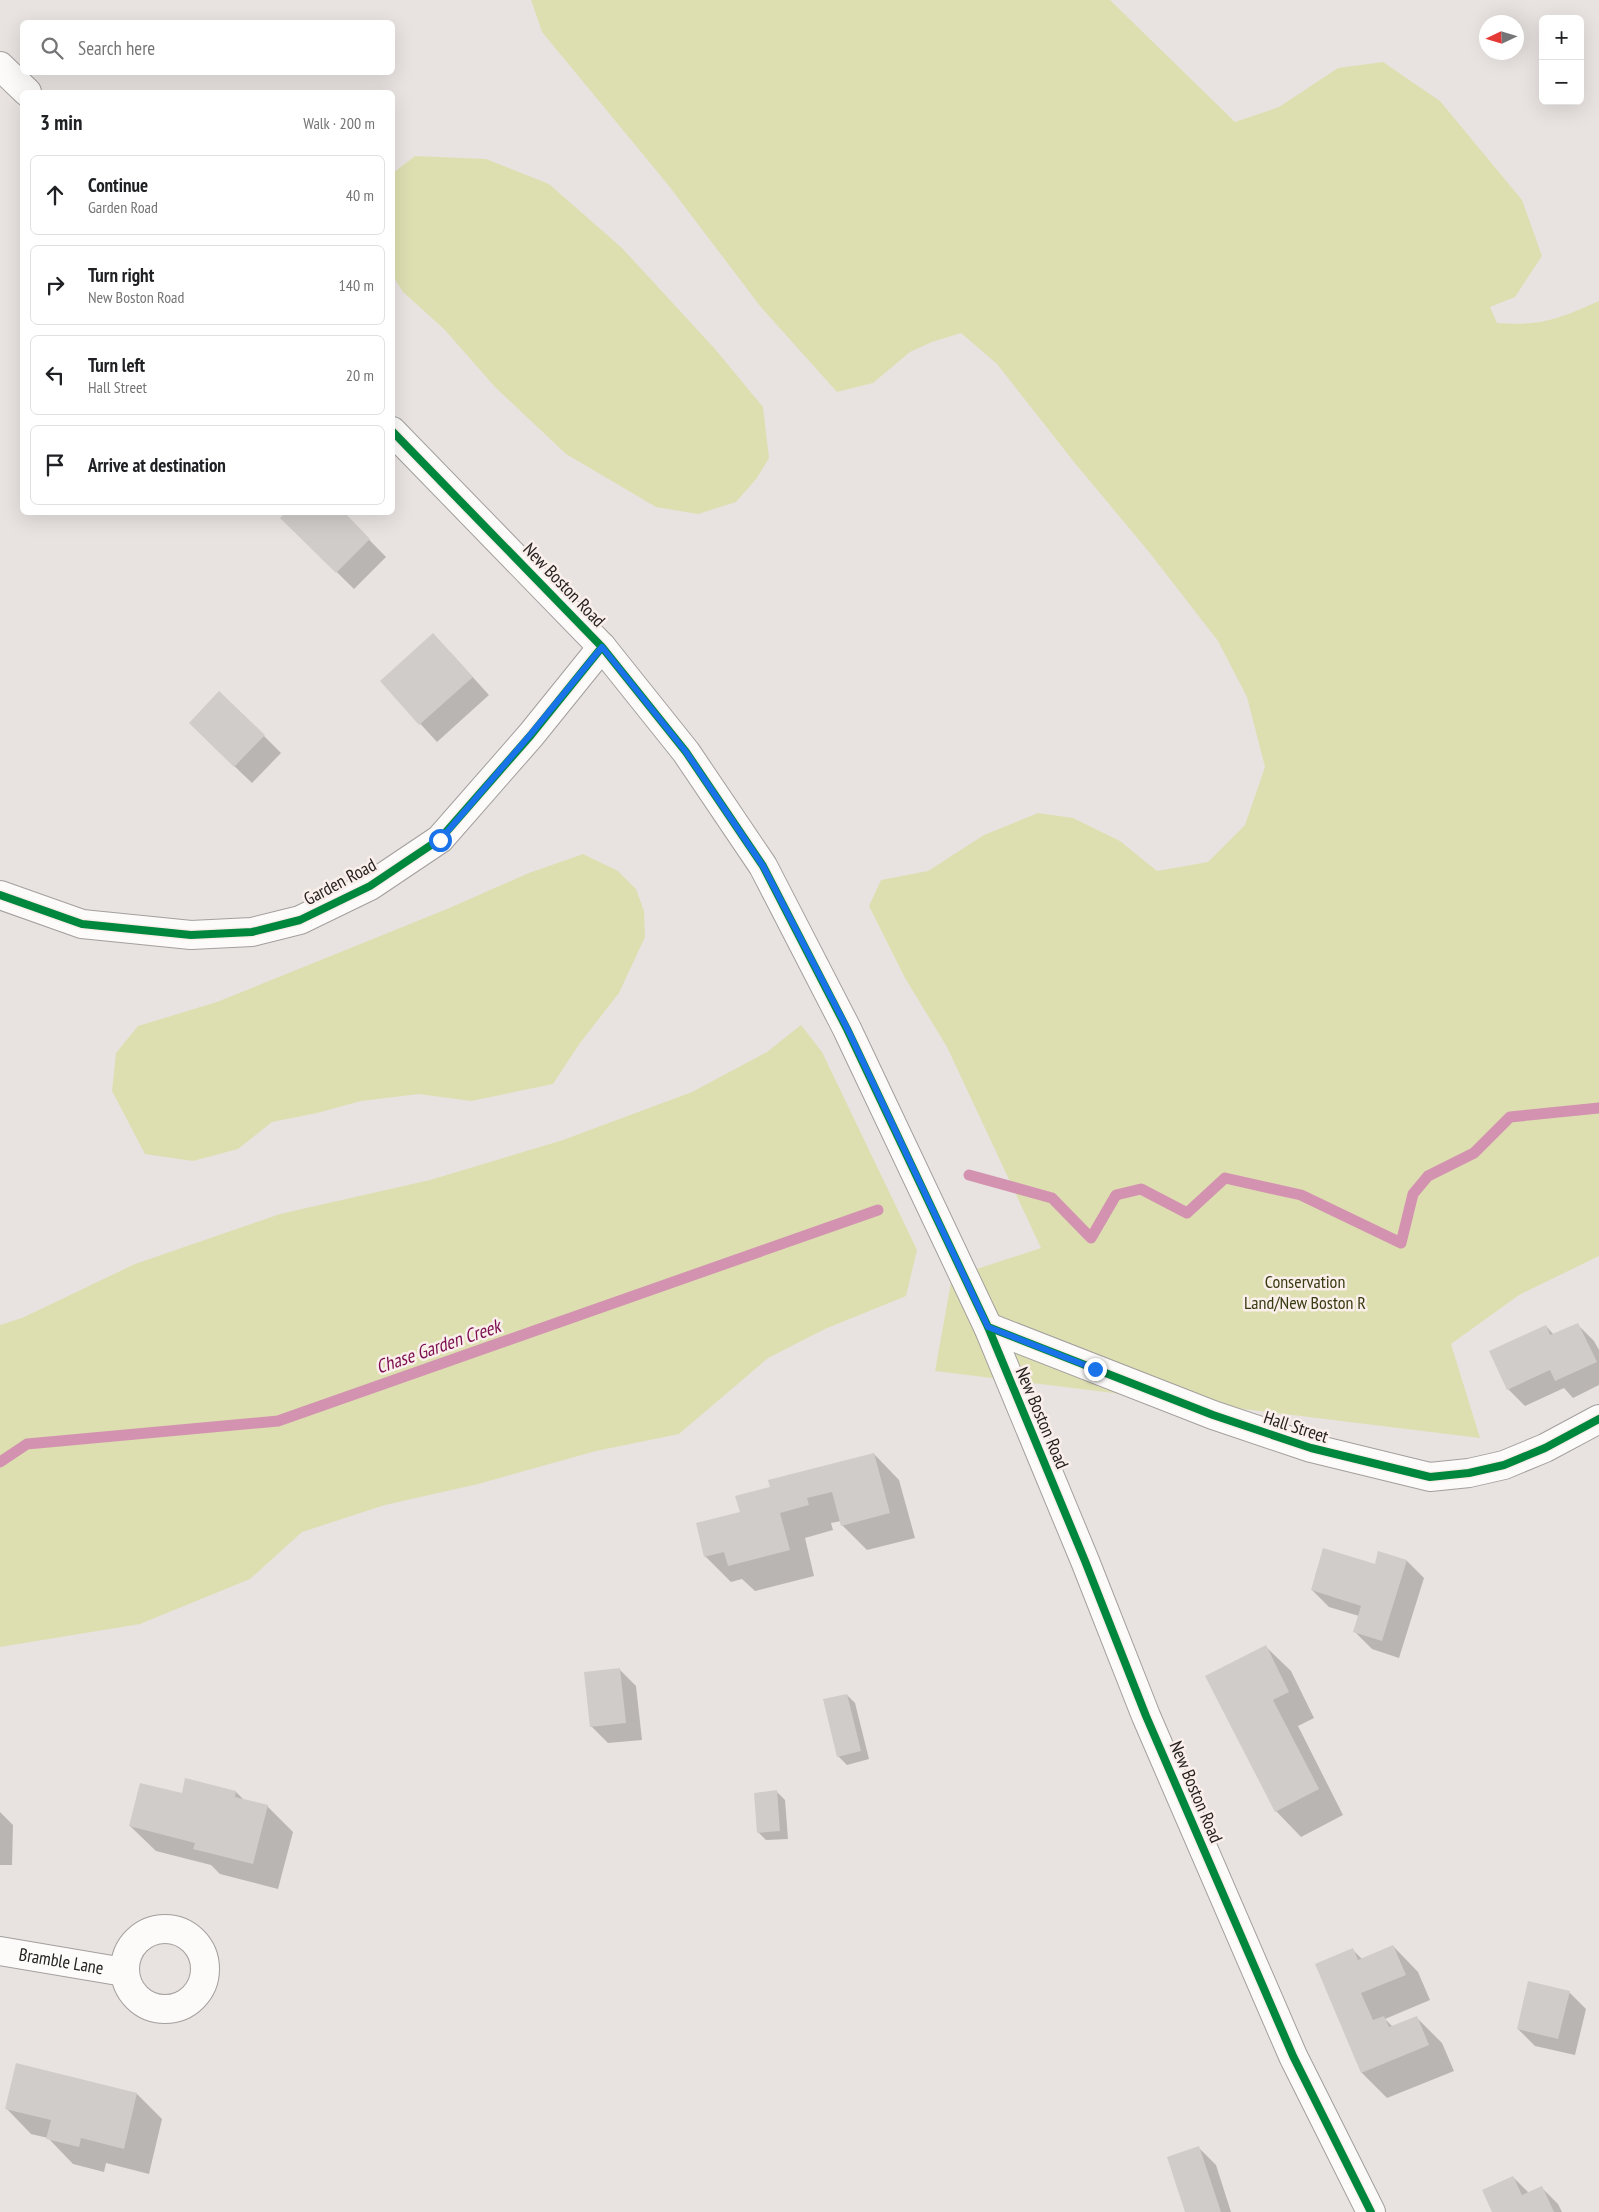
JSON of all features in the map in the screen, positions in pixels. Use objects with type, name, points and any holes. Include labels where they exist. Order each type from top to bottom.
[{"type":"street","points":[[0,66],[26,90]]},
{"type":"street","name":"New Boston Road","points":[[395,434],[602,647],[686,752],[763,866],[847,1028],[988,1327],[1085,1560],[1146,1716],[1289,2047],[1370,2212]]},
{"type":"street","name":"Garden Road","points":[[0,895],[82,924],[191,935],[252,932],[300,920],[370,886],[440,840],[602,647]]},
{"type":"street","name":"Hall Street","points":[[988,1327],[1213,1415],[1311,1448],[1430,1477],[1469,1473],[1504,1465],[1545,1448],[1599,1419]]},
{"type":"street","name":"Bramble Lane","points":[[0,1952],[124,1972]]},
{"type":"green space","name":"Conservation Land/New Boston R","points":[[531,0],[1110,0],[1235,122],[1279,107],[1338,68],[1383,62],[1440,101],[1522,200],[1542,256],[1515,297],[1490,307],[1497,323],[1513,324],[1550,320],[1599,301],[1599,1256],[1519,1295],[1451,1344],[1480,1438],[935,1371],[952,1277],[1041,1248],[947,1047],[905,978],[869,906],[881,880],[928,871],[984,835],[1038,813],[1073,818],[1120,841],[1157,871],[1208,862],[1245,825],[1265,767],[1247,697],[1218,641],[1149,552],[1074,462],[997,364],[961,333],[932,342],[910,352],[873,383],[837,392],[760,306],[669,186],[542,32]]},
{"type":"green space","points":[[415,156],[486,159],[549,184],[622,248],[715,349],[763,407],[769,458],[757,478],[736,502],[698,514],[656,507],[566,454],[495,387],[444,329],[403,292],[395,279],[395,171]]},
{"type":"green space","points":[[583,854],[618,871],[636,889],[644,911],[645,937],[619,993],[580,1043],[553,1084],[471,1101],[419,1094],[361,1101],[317,1113],[272,1122],[238,1149],[193,1161],[145,1154],[112,1091],[116,1053],[138,1026],[217,1002],[447,909],[529,873]]},
{"type":"green space","points":[[801,1025],[822,1052],[917,1250],[906,1296],[825,1329],[768,1358],[679,1434],[596,1451],[478,1484],[385,1505],[302,1532],[250,1579],[140,1624],[0,1647],[0,1325],[22,1318],[135,1264],[280,1214],[430,1180],[563,1140],[692,1092],[767,1052]]},
{"type":"building","points":[[283,515],[347,515],[370,539],[336,573],[280,518]]},
{"type":"building","points":[[433,633],[473,677],[419,725],[380,681]]},
{"type":"building","points":[[219,691],[265,735],[234,767],[189,723]]},
{"type":"building","points":[[1578,1323],[1597,1362],[1555,1381],[1550,1370],[1507,1390],[1489,1351],[1546,1325],[1550,1335]]},
{"type":"building","points":[[874,1453],[890,1513],[841,1526],[832,1492],[807,1498],[809,1505],[780,1513],[790,1550],[728,1566],[724,1552],[704,1557],[696,1523],[740,1512],[735,1496],[770,1487],[768,1480]]},
{"type":"building","points":[[1323,1548],[1375,1564],[1378,1551],[1407,1560],[1382,1641],[1353,1632],[1361,1606],[1311,1590]]},
{"type":"building","points":[[1266,1645],[1289,1692],[1273,1700],[1319,1789],[1275,1812],[1205,1676]]},
{"type":"building","points":[[620,1668],[626,1723],[590,1727],[584,1672]]},
{"type":"building","points":[[847,1694],[861,1751],[837,1757],[823,1699]]},
{"type":"building","points":[[185,1778],[236,1791],[235,1797],[268,1805],[253,1864],[193,1849],[195,1843],[129,1826],[140,1783],[182,1793]]},
{"type":"building","points":[[777,1790],[780,1831],[757,1833],[754,1793]]},
{"type":"building","points":[[1393,1945],[1406,1975],[1361,1993],[1373,2020],[1384,2016],[1389,2027],[1417,2016],[1429,2045],[1361,2073],[1315,1964],[1353,1948],[1358,1960]]},
{"type":"building","points":[[1528,1981],[1570,1991],[1558,2039],[1517,2029]]},
{"type":"building","points":[[16,2063],[137,2093],[124,2149],[81,2138],[79,2147],[46,2139],[51,2120],[5,2109]]},
{"type":"building","points":[[1199,2146],[1221,2212],[1185,2212],[1167,2157]]},
{"type":"building","points":[[1513,2176],[1522,2195],[1542,2186],[1554,2212],[1492,2212],[1482,2190]]},
{"type":"waterway","name":"Chase Garden Creek","points":[[969,1175],[1052,1198],[1091,1238],[1116,1195],[1141,1189],[1187,1213],[1225,1178],[1301,1195],[1401,1243],[1413,1194],[1428,1176],[1474,1153],[1510,1117],[1599,1108]]},
{"type":"waterway","name":"Chase Garden Creek","points":[[0,1462],[27,1444],[278,1421],[878,1210]]},
{"type":"cycle path","points":[[395,434],[602,647],[686,752],[763,866],[847,1029],[988,1327],[1085,1561],[1146,1716],[1293,2056],[1371,2212]]},
{"type":"cycle path","points":[[0,895],[82,924],[191,935],[252,932],[300,920],[370,886],[440,839],[531,735],[602,647]]},
{"type":"cycle path","points":[[988,1327],[1213,1415],[1311,1448],[1430,1477],[1469,1473],[1504,1465],[1545,1448],[1599,1419]]},
{"type":"route","points":[[440,840],[602,647],[686,752],[763,866],[847,1028],[988,1327],[1095,1369]]}]
